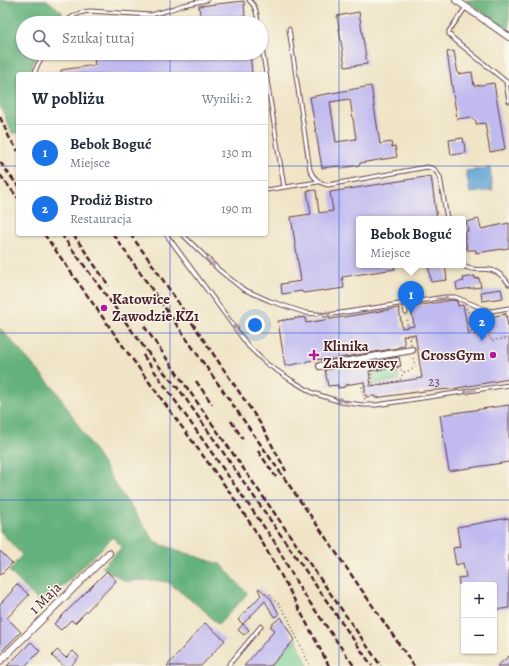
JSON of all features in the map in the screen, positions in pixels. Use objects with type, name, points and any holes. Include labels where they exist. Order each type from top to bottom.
[{"type":"street","points":[[456,0],[509,37]]},
{"type":"street","points":[[320,366],[412,350]]},
{"type":"street","name":"1 Maja","points":[[0,661],[109,553]]},
{"type":"lane","points":[[73,16],[80,12],[90,11],[151,15],[183,5],[207,0]]},
{"type":"lane","points":[[249,0],[255,7],[257,16]]},
{"type":"lane","points":[[466,7],[448,31],[449,34],[508,83],[509,101]]},
{"type":"lane","points":[[289,29],[310,170],[318,182]]},
{"type":"lane","points":[[36,72],[41,60]]},
{"type":"lane","points":[[264,60],[266,72]]},
{"type":"lane","points":[[268,86],[284,187]]},
{"type":"lane","points":[[268,190],[318,182],[328,185],[427,167],[434,170],[440,177],[446,216]]},
{"type":"lane","points":[[167,236],[249,347],[274,370],[313,393],[341,402],[376,405],[509,384]]},
{"type":"lane","points":[[184,236],[219,270],[243,289],[270,301],[306,313],[326,315],[445,297],[455,297],[491,311],[509,308]]},
{"type":"lane","points":[[466,267],[475,270],[490,270],[505,278],[509,284]]},
{"type":"lane","points":[[404,304],[406,313]]},
{"type":"lane","points":[[228,666],[261,626]]},
{"type":"path","points":[[465,306],[468,310],[472,332],[476,336],[480,338],[490,336],[491,341],[509,338]]},
{"type":"path","points":[[406,313],[408,323],[411,327]]},
{"type":"path","points":[[505,313],[508,319],[509,331]]},
{"type":"path","points":[[283,320],[304,317]]},
{"type":"path","points":[[405,328],[408,323]]},
{"type":"path","points":[[410,340],[413,334]]},
{"type":"path","points":[[362,387],[399,381],[404,372],[414,368],[415,366],[410,340],[407,335]]},
{"type":"path","points":[[371,357],[373,385]]},
{"type":"path","points":[[373,371],[397,367],[404,372]]},
{"type":"path","points":[[270,594],[287,616],[310,666]]},
{"type":"green space","points":[[0,0],[47,0],[62,12],[60,16],[16,16],[16,60],[35,60],[30,72],[16,72],[16,133],[12,133],[0,105]]},
{"type":"green space","points":[[465,0],[509,0],[509,30]]},
{"type":"green space","points":[[0,328],[57,392],[121,493],[156,543],[222,565],[247,594],[218,625],[205,611],[168,582],[153,580],[125,581],[102,567],[122,547],[113,537],[43,606],[9,571],[22,555],[0,531]]},
{"type":"green space","points":[[397,367],[399,380],[374,384],[371,371]]},
{"type":"green space","points":[[296,639],[308,666],[271,666],[294,640]]},
{"type":"water","points":[[490,168],[493,190],[470,193],[466,171]]},
{"type":"building","points":[[244,1],[245,16],[200,16],[199,6]]},
{"type":"building","points":[[359,12],[367,64],[345,67],[337,16]]},
{"type":"building","points":[[454,51],[458,74],[472,72],[474,86],[494,83],[505,149],[490,152],[485,123],[476,124],[476,121],[472,117],[457,119],[447,52]]},
{"type":"building","points":[[94,60],[251,60],[252,72],[61,72],[61,70],[95,65]]},
{"type":"building","points":[[371,86],[380,144],[391,142],[392,147],[395,146],[397,157],[360,163],[360,165],[341,168],[340,166],[322,168],[310,97]],"holes":[[[350,99],[356,139],[336,142],[330,102]]]},
{"type":"building","points":[[463,138],[466,153],[451,155],[449,140]]},
{"type":"building","points":[[431,176],[437,216],[356,216],[356,268],[395,269],[342,277],[344,288],[282,294],[281,284],[301,281],[291,217],[311,214],[307,191],[316,190],[319,213],[333,211],[330,192]]},
{"type":"building","points":[[479,219],[481,229],[509,223],[509,248],[476,253],[476,250],[467,250],[466,232],[468,231],[466,222]]},
{"type":"building","points":[[429,268],[445,268],[447,280],[431,282]]},
{"type":"building","points":[[475,276],[475,279],[479,278],[481,287],[457,290],[456,283],[464,281],[463,278]]},
{"type":"building","points":[[501,289],[503,298],[482,301],[481,292]]},
{"type":"building","points":[[452,300],[457,301],[458,306],[463,305],[469,335],[477,323],[481,321],[490,321],[489,317],[506,314],[509,333],[509,379],[452,389],[424,391],[375,398],[375,396],[366,397],[364,382],[345,385],[345,387],[338,388],[338,385],[328,386],[325,370],[399,357],[401,366],[369,371],[371,386],[422,378],[415,334],[403,336],[405,346],[398,348],[322,361],[322,359],[307,361],[285,366],[278,321],[305,317],[306,323],[399,308],[402,328],[414,326],[411,307]]},
{"type":"building","points":[[509,405],[509,462],[449,471],[440,415]]},
{"type":"building","points":[[509,518],[509,608],[497,610],[497,582],[461,582],[461,585],[459,585],[458,578],[466,577],[463,563],[456,565],[453,548],[460,547],[457,527]]},
{"type":"building","points":[[0,551],[12,563],[0,575]]},
{"type":"building","points":[[107,571],[116,581],[75,623],[71,620],[61,630],[54,624]]},
{"type":"building","points":[[17,584],[29,595],[7,618],[21,632],[0,653],[0,604]]},
{"type":"building","points":[[259,588],[271,599],[279,614],[274,617],[265,601],[243,624],[238,620],[261,595],[258,589]]},
{"type":"building","points":[[281,617],[294,640],[271,666],[244,666],[275,630],[270,626]]},
{"type":"building","points":[[205,623],[225,640],[201,666],[167,666]]},
{"type":"building","points":[[243,624],[249,630],[244,635],[238,630]]},
{"type":"building","points":[[31,642],[40,651],[25,666],[7,666]]},
{"type":"building","points":[[57,650],[66,658],[73,651],[79,657],[71,666],[64,666],[52,656]]},
{"type":"building","points":[[509,656],[509,666],[497,666]]},
{"type":"railway","points":[[0,117],[9,137],[16,148]]},
{"type":"railway","points":[[0,162],[16,183]]},
{"type":"railway","points":[[0,175],[16,195]]},
{"type":"railway","points":[[45,236],[130,356],[231,494],[258,535],[286,584],[329,666]]},
{"type":"railway","points":[[62,236],[152,358],[181,392],[372,666]]},
{"type":"railway","points":[[74,236],[109,286]]},
{"type":"railway","points":[[114,236],[414,666]]},
{"type":"railway","points":[[131,236],[260,423],[286,471]]},
{"type":"railway","points":[[144,326],[381,666]]},
{"type":"railway","points":[[143,355],[274,541],[299,587],[354,666]]},
{"type":"railway","points":[[196,381],[212,404]]},
{"type":"railway","points":[[231,421],[243,439]]},
{"type":"railway","points":[[258,451],[276,477]]},
{"type":"place","name":"Katowice Zawodzie KZ1","points":[[104,308]]},
{"type":"place","name":"Bebok Boguć","points":[[411,314]]},
{"type":"place","name":"Prodiż Bistro","points":[[482,341]]},
{"type":"place","name":"Klinika Zakrzewscy","points":[[314,355]]},
{"type":"place","name":"CrossGym","points":[[493,355]]}]
